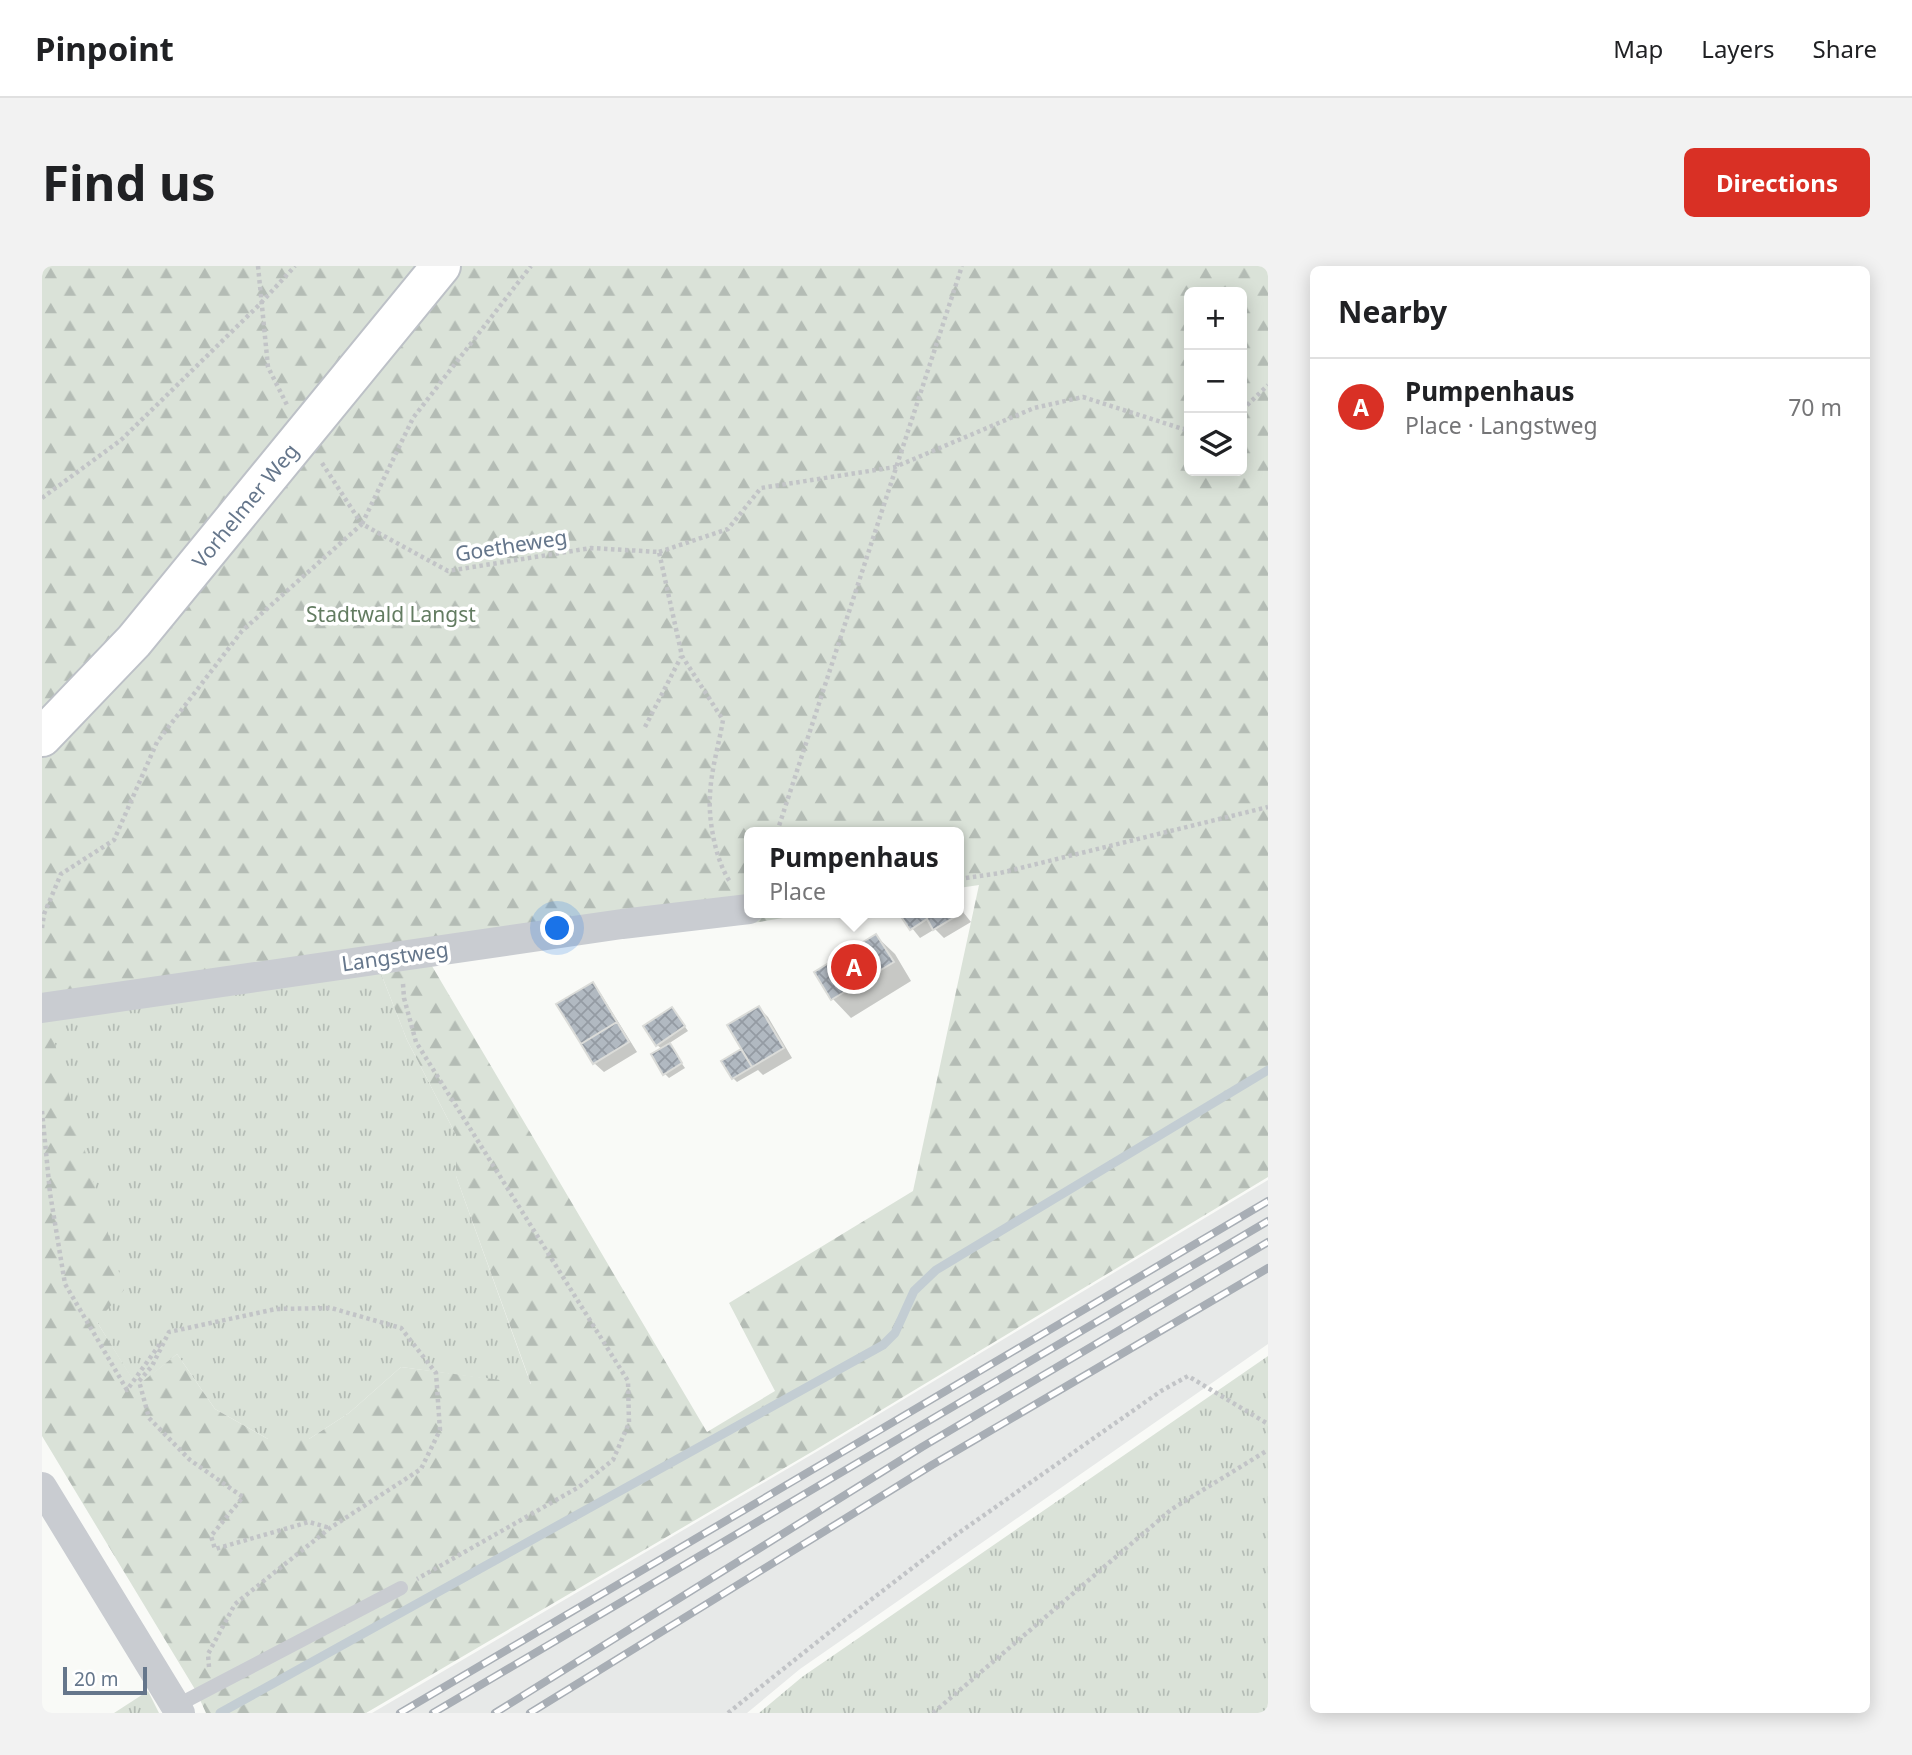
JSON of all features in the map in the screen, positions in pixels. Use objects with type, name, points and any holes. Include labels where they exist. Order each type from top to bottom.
[{"type":"street","name":"Vorhelmer Weg","points":[[42,737],[134,641],[441,266]]},
{"type":"street","name":"Langstweg","points":[[42,1009],[622,924],[742,899]]},
{"type":"street","points":[[42,1487],[178,1710]]},
{"type":"lane","points":[[178,1710],[210,1689],[401,1588]]},
{"type":"path","points":[[258,266],[268,367],[288,407]]},
{"type":"path","points":[[42,498],[121,440],[260,304],[295,266]]},
{"type":"path","points":[[42,928],[44,914],[61,874],[114,840],[157,742],[242,632],[362,524],[413,418],[531,266]]},
{"type":"path","points":[[779,827],[962,266]]},
{"type":"path","points":[[1247,405],[1268,385]]},
{"type":"path","points":[[742,899],[723,871],[709,795],[723,720],[682,656],[659,552],[728,529],[761,488],[895,467],[1034,408],[1083,397],[1184,429]]},
{"type":"path","name":"Goetheweg","points":[[362,524],[448,571],[591,548],[659,552]]},
{"type":"path","points":[[645,727],[682,656]]},
{"type":"path","points":[[964,878],[1000,873],[1268,807]]},
{"type":"path","points":[[401,1588],[579,1488],[613,1460],[629,1423],[628,1381],[416,1042],[404,998],[402,955]]},
{"type":"path","points":[[42,1111],[50,1193],[65,1284],[127,1390],[169,1332],[276,1309],[331,1308],[401,1328],[436,1373],[440,1430],[421,1469],[330,1528],[235,1604],[208,1654],[210,1689]]},
{"type":"path","points":[[169,1332],[152,1366],[139,1381],[149,1418],[190,1460],[243,1497],[211,1536],[215,1549],[309,1522],[330,1528]]},
{"type":"path","points":[[728,1713],[950,1539],[1161,1391],[1188,1376],[1268,1424]]},
{"type":"path","points":[[933,1713],[1172,1508],[1268,1450]]},
{"type":"shaded area","points":[[1268,1180],[1268,1344],[800,1669],[747,1713],[372,1713],[816,1452]]},
{"type":"green space","name":"Stadtwald Langst","points":[[42,266],[1268,266],[1268,1177],[815,1450],[366,1713],[206,1713],[196,1691],[42,1436]],"holes":[[[744,827],[964,827],[964,887],[979,885],[913,1191],[729,1303],[775,1391],[707,1432],[429,961],[783,918],[744,918]],[[380,971],[407,1040],[456,1135],[456,1176],[531,1384],[401,1367],[349,1413],[309,1439],[268,1439],[215,1409],[177,1354],[137,1386],[97,1322],[124,1290],[48,1019]]]},
{"type":"green space","points":[[380,971],[407,1040],[456,1135],[456,1176],[531,1385],[401,1367],[349,1413],[309,1439],[268,1439],[215,1409],[177,1354],[137,1387],[97,1322],[48,1019]]},
{"type":"green space","points":[[1268,1356],[1268,1713],[759,1713],[802,1677]]},
{"type":"green space","points":[[148,1691],[159,1713],[114,1713]]},
{"type":"building","points":[[902,918],[953,918],[933,930],[927,919],[910,930]]},
{"type":"building","points":[[876,934],[894,962],[831,1000],[814,972]]},
{"type":"building","points":[[593,982],[617,1022],[581,1044],[556,1004]]},
{"type":"building","points":[[759,1006],[784,1048],[752,1067],[727,1025]]},
{"type":"building","points":[[672,1007],[685,1026],[656,1046],[643,1026]]},
{"type":"building","points":[[617,1022],[629,1042],[593,1064],[581,1044]]},
{"type":"building","points":[[670,1043],[682,1063],[663,1075],[651,1054]]},
{"type":"building","points":[[741,1049],[752,1067],[732,1079],[721,1061]]},
{"type":"waterway","points":[[220,1713],[883,1345],[895,1333],[914,1291],[936,1270],[1268,1070]]},
{"type":"railway","points":[[400,1713],[1268,1201]]},
{"type":"railway","points":[[433,1713],[1268,1221]]},
{"type":"railway","points":[[495,1713],[922,1447],[1268,1242]]},
{"type":"railway","points":[[530,1713],[932,1465],[1268,1268]]},
{"type":"place","name":"Pumpenhaus","points":[[854,967]]}]
